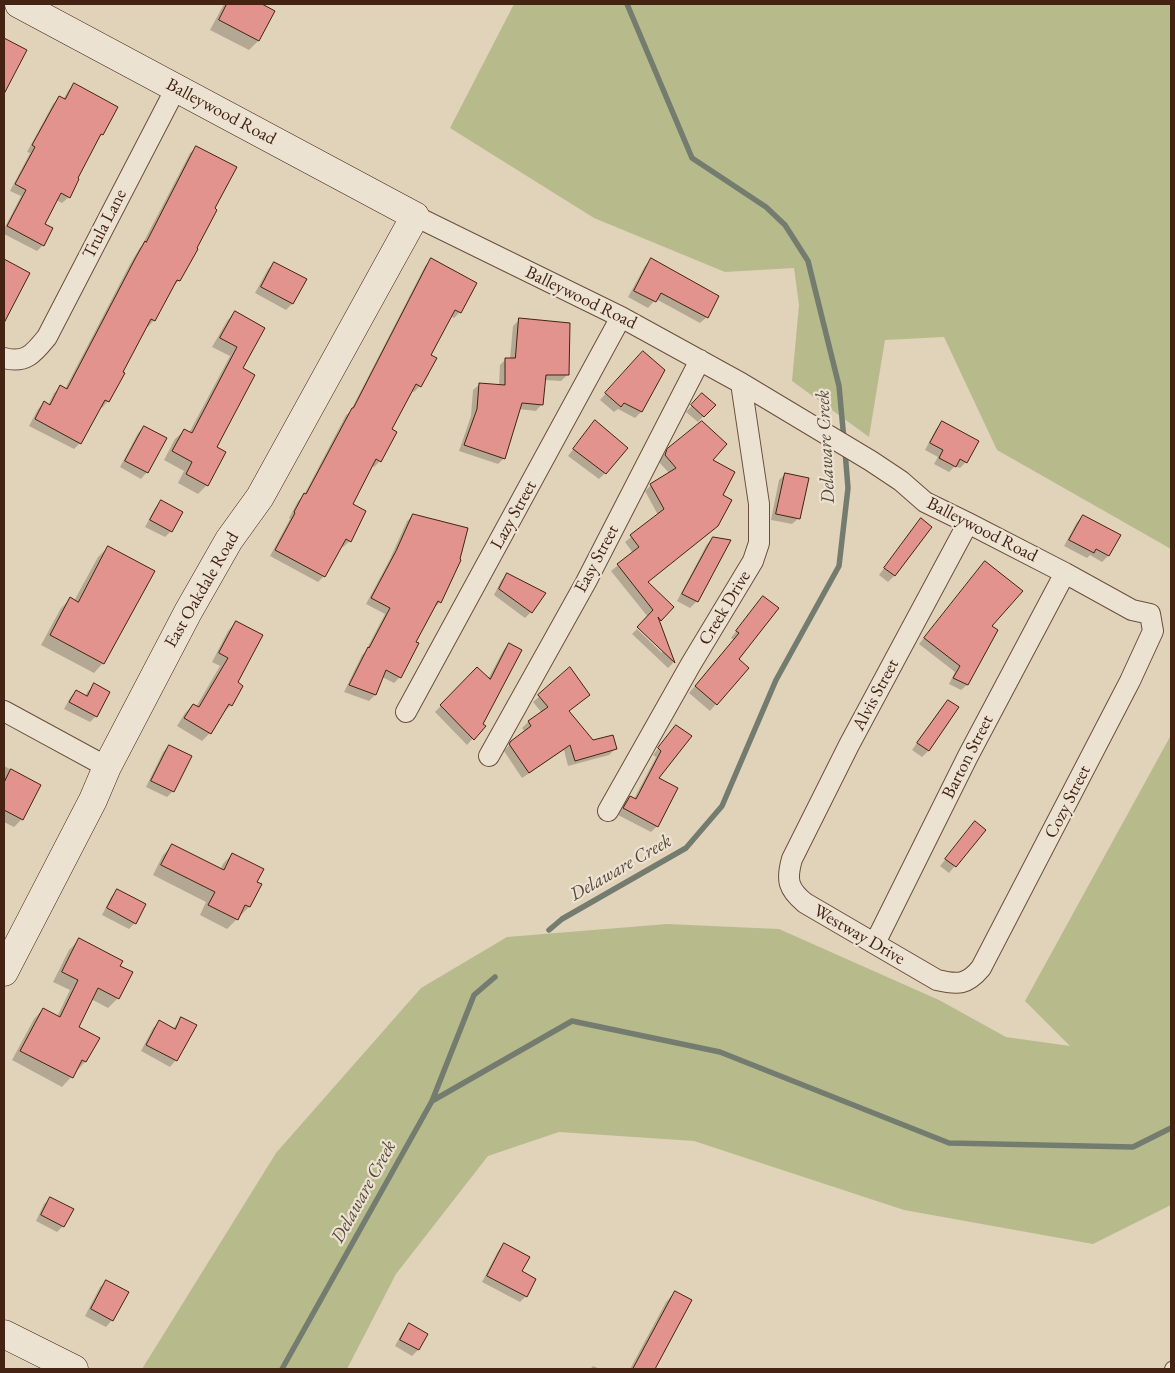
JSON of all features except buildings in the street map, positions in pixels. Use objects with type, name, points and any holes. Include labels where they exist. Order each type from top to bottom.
[{"type":"street","name":"Balleywood Road","points":[[19,4],[415,216],[621,317],[700,360],[871,461],[900,481],[925,502],[1132,610]]},
{"type":"street","name":"Trula Lane","points":[[4,358],[14,361],[29,357],[47,337],[176,88]]},
{"type":"street","name":"East Oakdale Road","points":[[4,972],[93,800],[106,767],[188,612],[229,540],[265,489],[415,216]]},
{"type":"street","name":"Lazy Street","points":[[406,712],[621,317]]},
{"type":"street","name":"Easy Street","points":[[489,756],[586,582],[700,360]]},
{"type":"street","name":"Creek Drive","points":[[608,811],[691,664],[753,561],[759,543],[760,504],[741,383]]},
{"type":"street","name":"Alvis Street","points":[[789,870],[792,859],[849,745],[968,523]]},
{"type":"street","name":"Barton Street","points":[[875,943],[968,756],[1065,574]]},
{"type":"street","name":"Cozy Street","points":[[948,983],[961,983],[974,977],[981,968],[1130,681],[1153,631],[1150,614],[1132,610]]},
{"type":"street","points":[[4,711],[106,767]]},
{"type":"street","name":"Westway Drive","points":[[789,870],[789,880],[793,893],[804,903],[937,980],[948,983]]},
{"type":"street","points":[[4,1334],[74,1369]]},
{"type":"green space","points":[[514,4],[1171,4],[1171,549],[997,450],[944,337],[885,340],[869,437],[792,381],[799,305],[794,268],[725,272],[594,218],[450,128]]},
{"type":"green space","points":[[1171,735],[1171,1205],[1093,1244],[904,1210],[694,1141],[559,1132],[488,1156],[396,1274],[347,1369],[142,1369],[276,1153],[421,988],[507,937],[667,924],[779,929],[939,1000],[1006,1037],[1070,1046],[1025,1001]]},
{"type":"waterway","name":"Delaware Creek","points":[[627,4],[692,158],[766,207],[785,225],[808,261],[839,386],[844,440]]},
{"type":"waterway","name":"Delaware Creek","points":[[549,930],[562,919],[686,848],[722,806],[776,680],[839,566],[848,488],[845,451]]},
{"type":"waterway","name":"Delaware Creek","points":[[282,1369],[432,1101],[474,995],[495,977]]},
{"type":"waterway","points":[[432,1101],[572,1021],[720,1052],[949,1143],[1133,1147],[1171,1128]]}]
